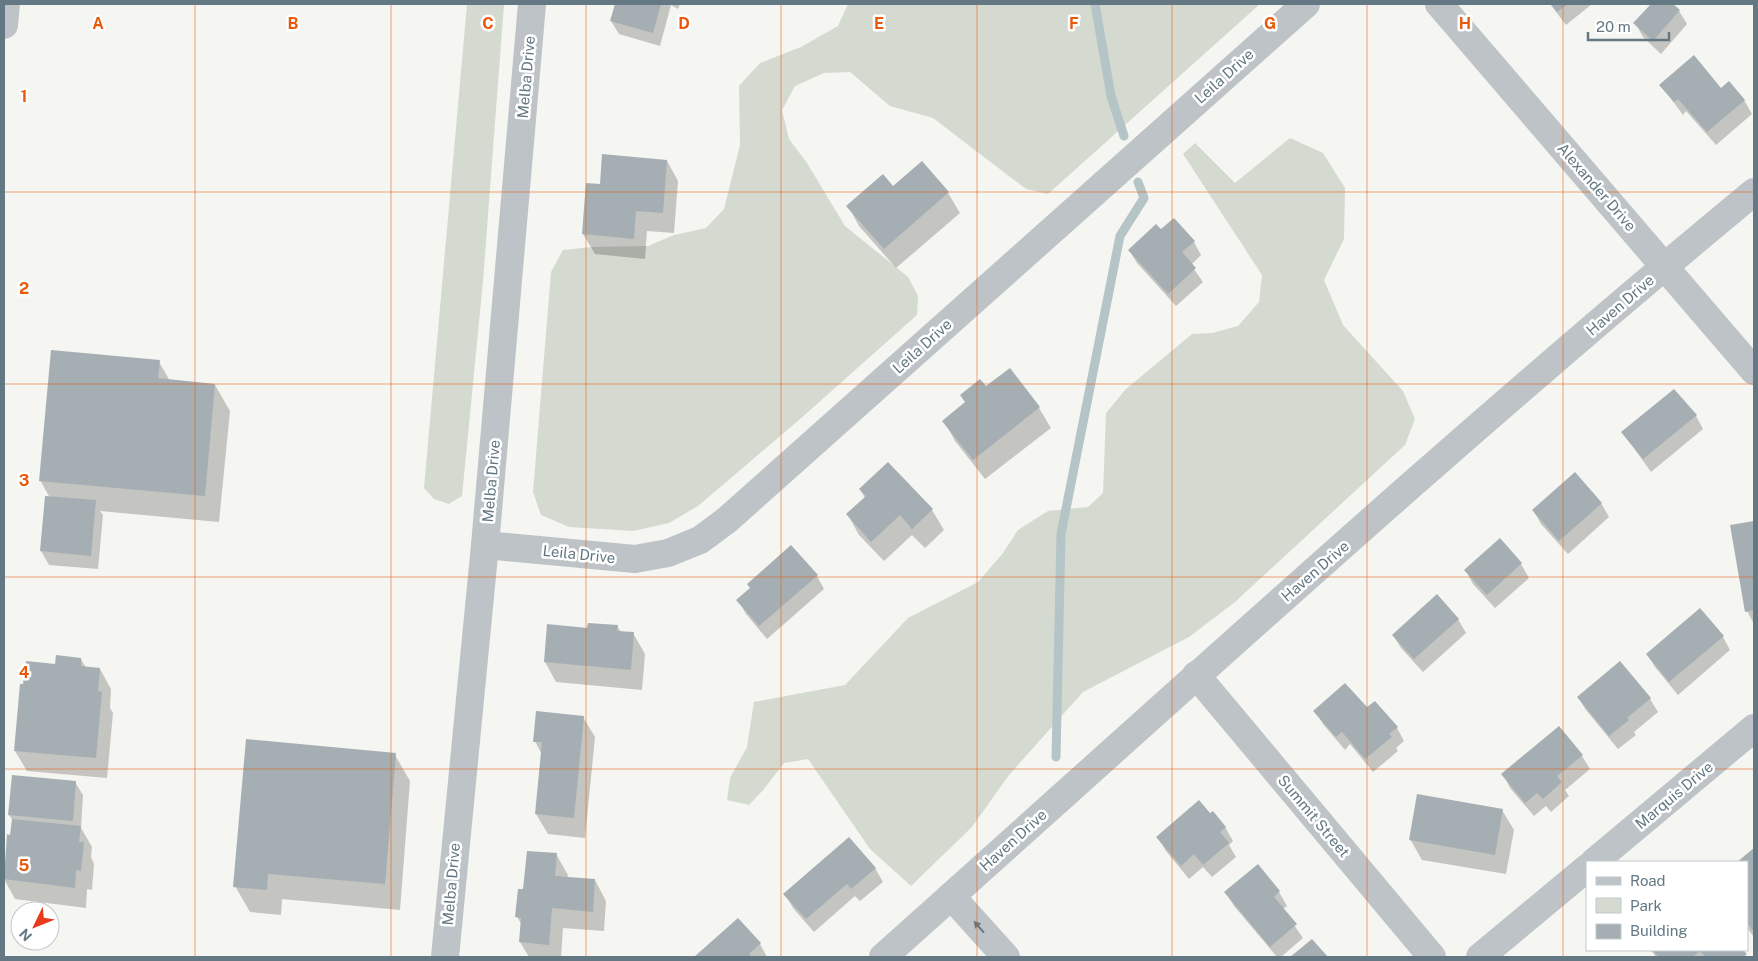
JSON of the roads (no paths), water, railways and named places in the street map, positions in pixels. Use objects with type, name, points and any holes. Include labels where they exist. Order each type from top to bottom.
[{"type":"street","points":[[4,25],[6,4]]},
{"type":"street","name":"Melba Drive","points":[[445,957],[485,545],[532,4]]},
{"type":"street","name":"Leila Drive","points":[[485,545],[635,559],[668,553],[700,540],[727,520],[1306,4]]},
{"type":"street","name":"Alexander Drive","points":[[1439,4],[1754,371]]},
{"type":"street","name":"Haven Drive","points":[[883,957],[1196,675],[1665,266],[1754,192]]},
{"type":"street","name":"Summit Street","points":[[1196,675],[1432,957]]},
{"type":"street","name":"Marquis Drive","points":[[1595,861],[1754,728]]},
{"type":"street","points":[[1480,957],[1586,869]]},
{"type":"street","points":[[951,896],[1006,957]]},
{"type":"waterway","points":[[1095,4],[1111,96],[1124,136]]},
{"type":"waterway","points":[[1056,757],[1061,534],[1120,236],[1144,198],[1138,182]]}]
